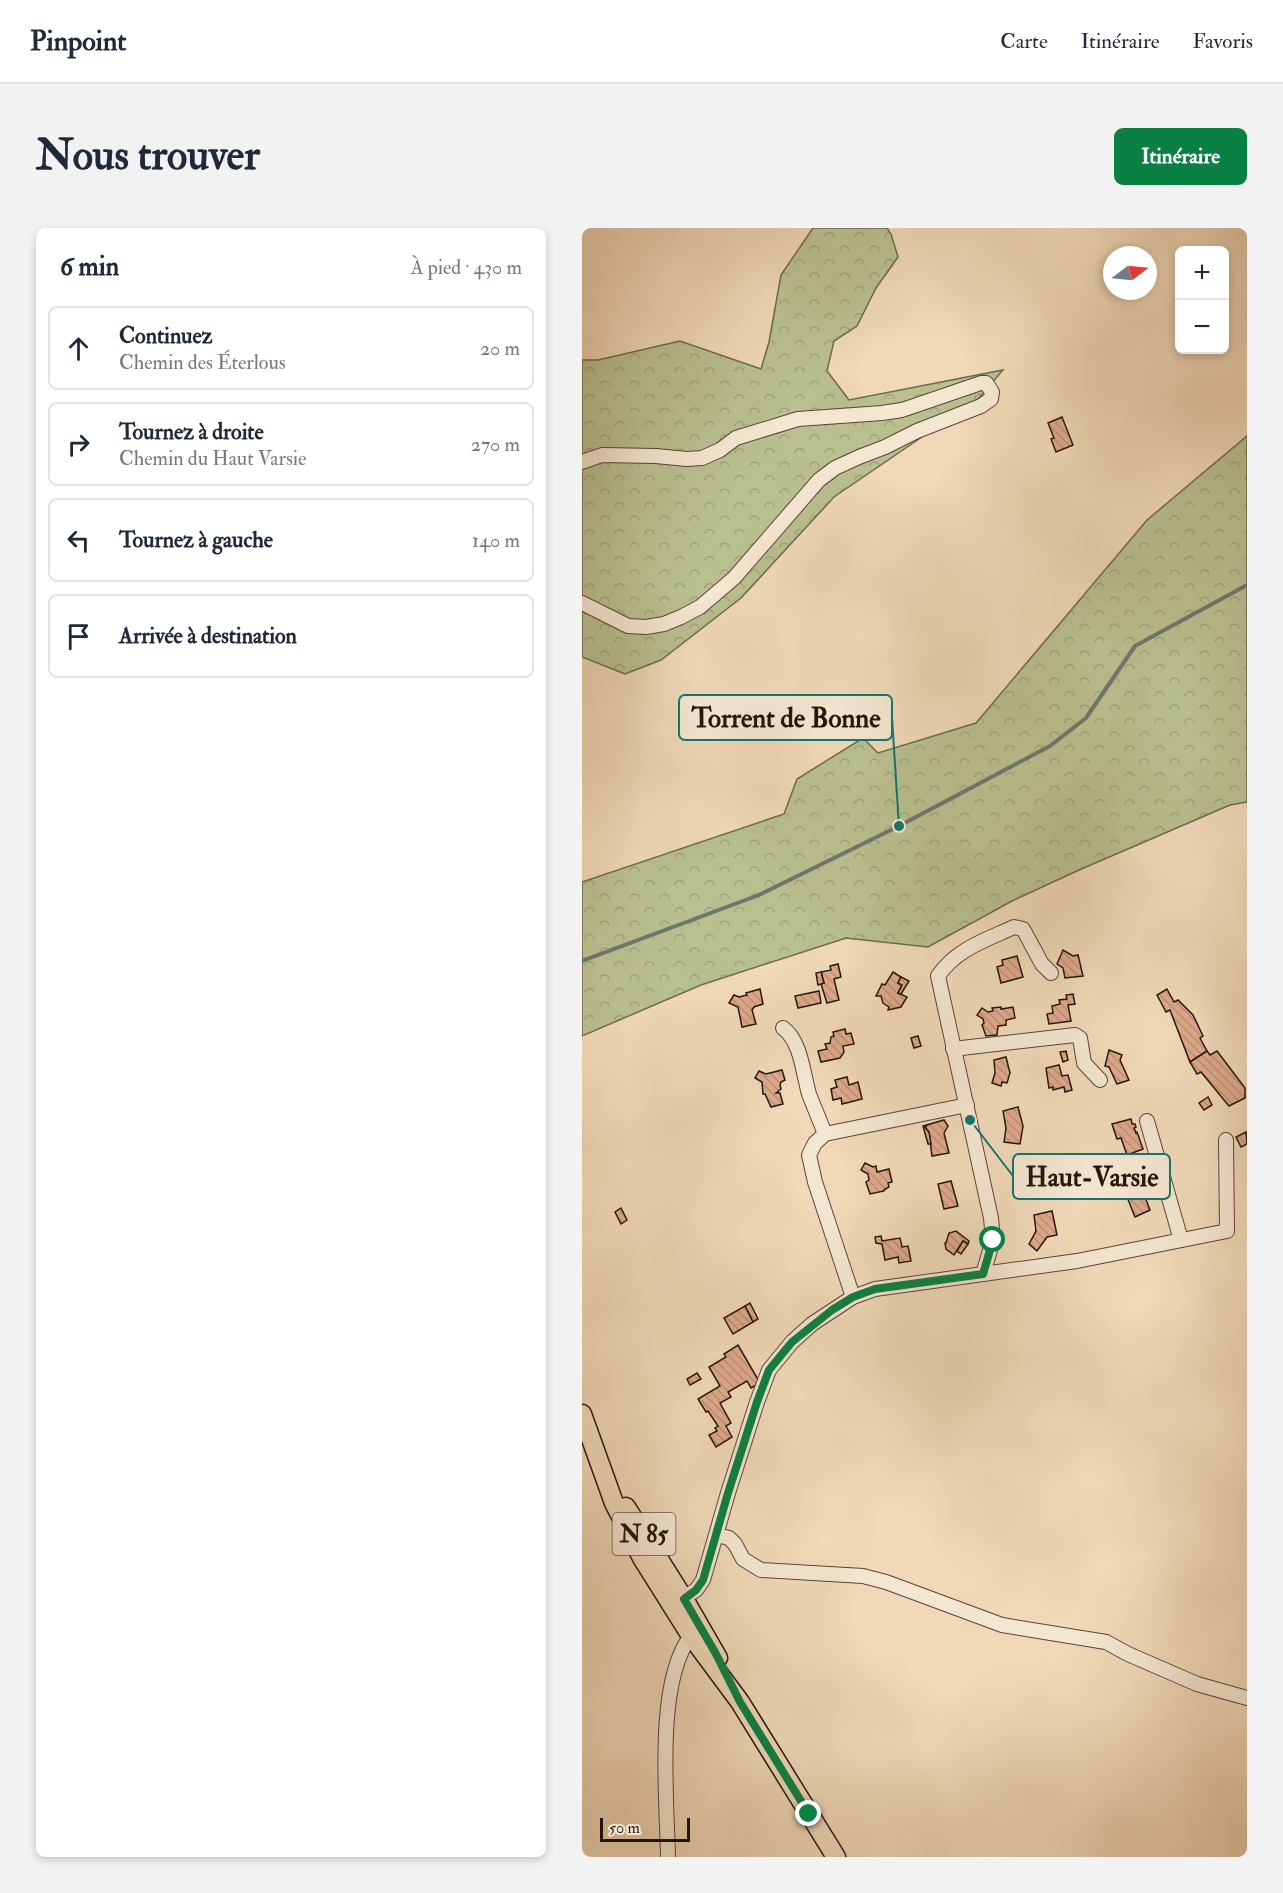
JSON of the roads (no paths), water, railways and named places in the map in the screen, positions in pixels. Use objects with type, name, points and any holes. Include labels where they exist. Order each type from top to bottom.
[{"type":"main road","name":"N 85","points":[[582,1414],[621,1519],[642,1558],[691,1636],[740,1702]]},
{"type":"main road","name":"N 85","points":[[603,1470],[684,1599],[740,1702],[836,1857]]},
{"type":"street","points":[[582,462],[602,456],[702,458],[720,450],[736,438],[798,419],[902,410],[981,383],[986,383],[992,392],[991,399],[981,406],[916,431],[835,468],[819,480],[734,578],[700,607],[681,617],[664,624],[646,627],[628,626],[582,603]]},
{"type":"street","points":[[983,1274],[993,1240],[986,1190],[938,976],[947,963],[964,950],[1014,927],[1023,929],[1042,964],[1051,973]]},
{"type":"street","points":[[783,1028],[789,1032],[795,1045],[810,1096],[825,1134]]},
{"type":"street","points":[[953,1049],[1075,1035],[1080,1038],[1084,1064],[1100,1080]]},
{"type":"street","points":[[853,1297],[815,1182],[809,1155],[815,1143],[825,1134],[967,1106]]},
{"type":"street","points":[[1147,1121],[1180,1240]]},
{"type":"street","points":[[642,1558],[676,1599],[684,1599],[696,1590],[703,1580],[728,1493],[769,1370],[799,1336],[819,1320],[853,1297],[875,1289],[1077,1261],[1227,1231],[1226,1140]]},
{"type":"street","points":[[717,1534],[729,1538],[743,1559],[761,1570],[863,1576],[886,1582],[1002,1624],[1106,1642],[1197,1684],[1247,1698]]},
{"type":"street","points":[[668,1857],[666,1728],[671,1680],[691,1636]]},
{"type":"waterway","points":[[582,961],[759,895],[899,826],[1050,746],[1086,718],[1135,646],[1247,585]]},
{"type":"place","name":"Torrent de Bonne","points":[[899,826]]},
{"type":"place","name":"Haut-Varsie","points":[[970,1120]]}]
